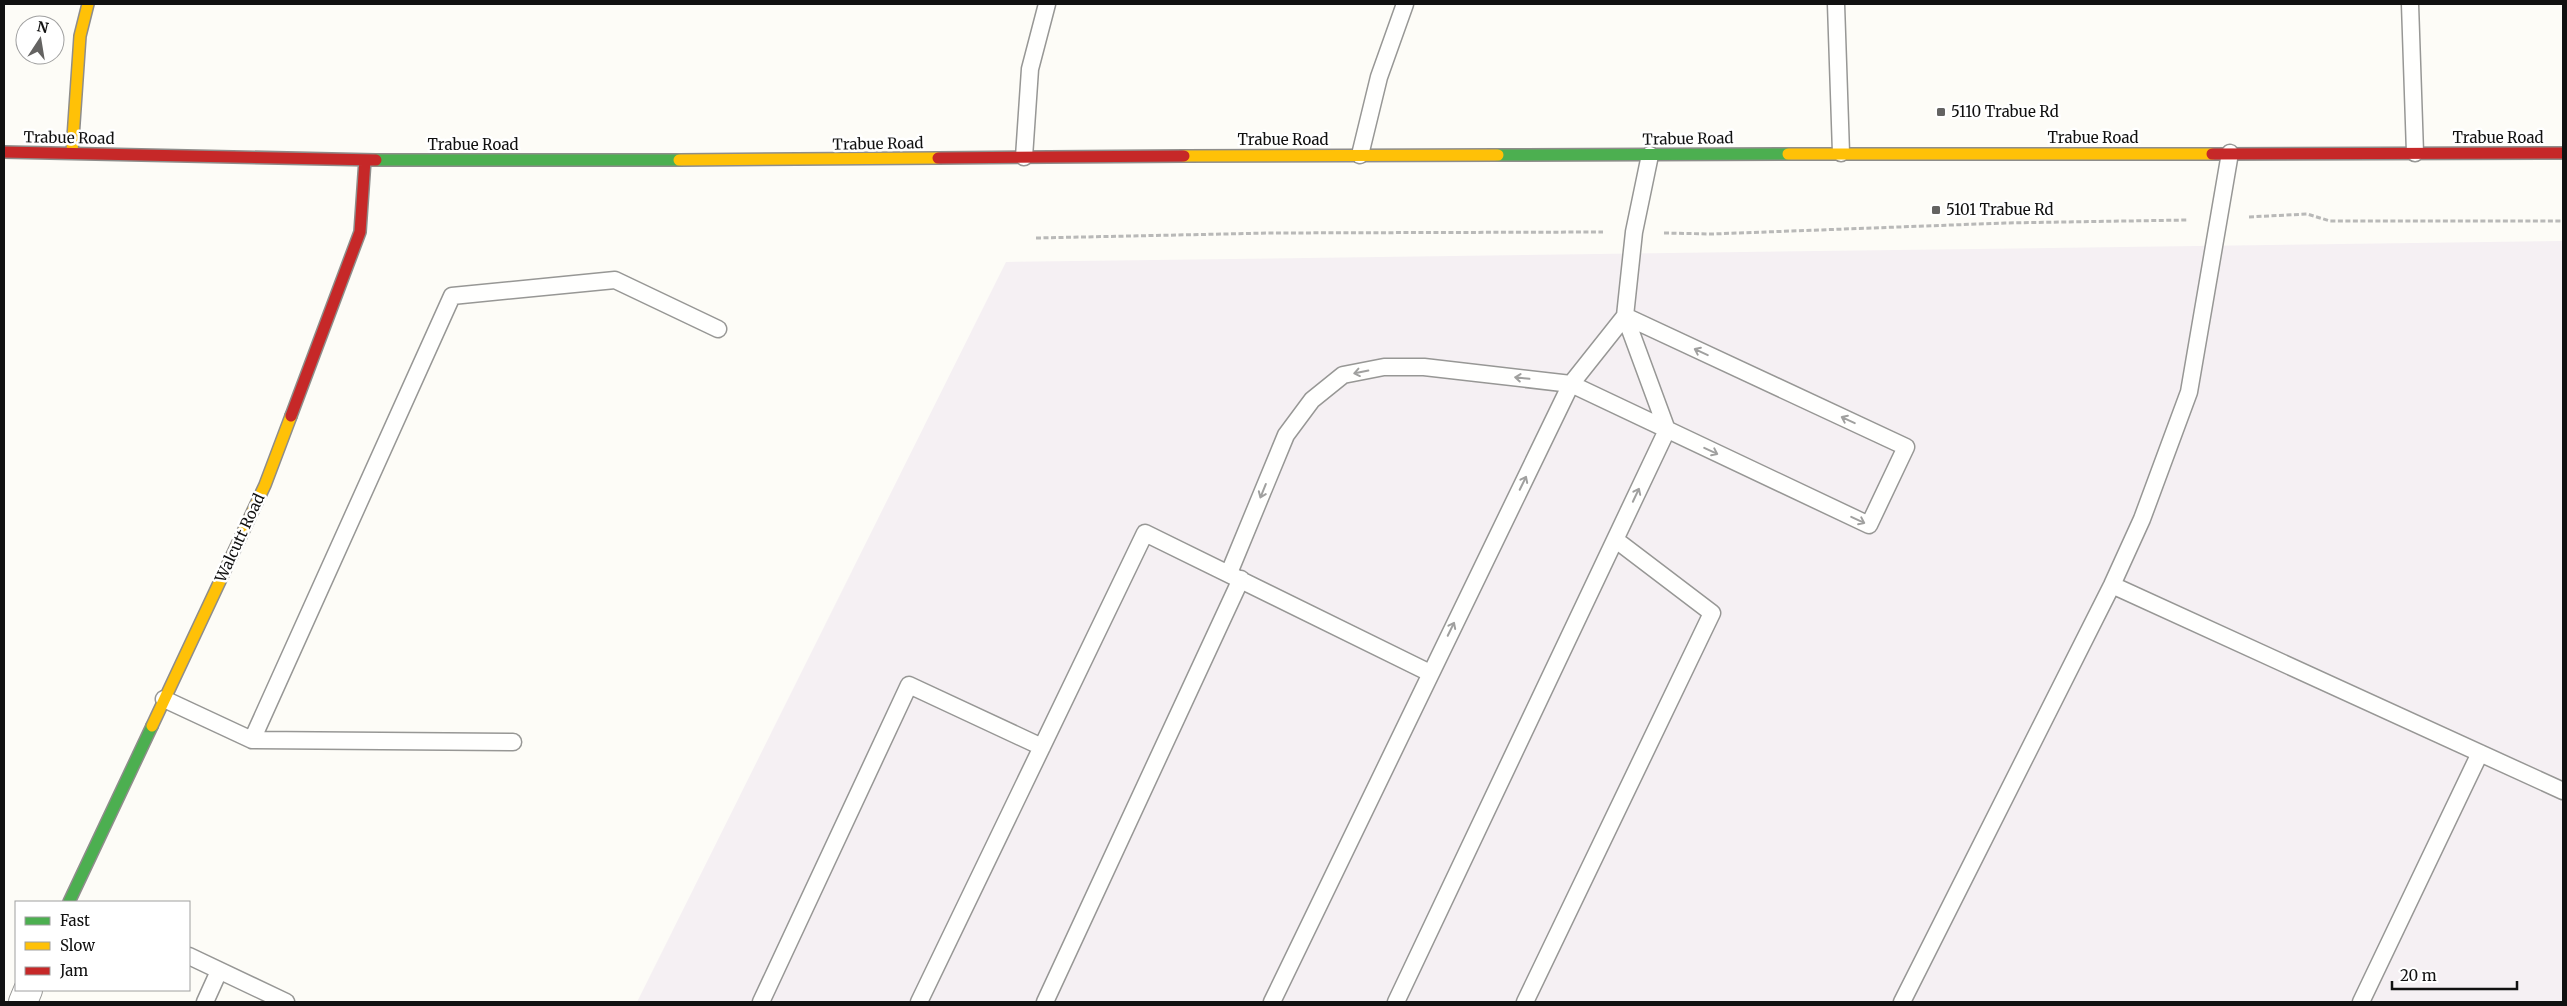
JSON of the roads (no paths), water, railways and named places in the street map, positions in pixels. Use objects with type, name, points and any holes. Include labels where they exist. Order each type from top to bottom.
[{"type":"main road","points":[[72,152],[80,36],[88,4]]},
{"type":"main road","name":"Trabue Road","points":[[4,152],[72,152],[365,160],[1360,155],[2563,153]]},
{"type":"main road","name":"Walcutt Road","points":[[72,901],[164,699],[265,485],[360,232],[365,160]]},
{"type":"lane","points":[[1024,158],[1030,69],[1047,4]]},
{"type":"lane","points":[[1360,155],[1379,77],[1405,4]]},
{"type":"lane","points":[[1836,4],[1840,154]]},
{"type":"lane","points":[[2410,4],[2415,153]]},
{"type":"lane","points":[[1902,1002],[2112,585],[2142,519],[2189,392],[2230,153]]},
{"type":"lane","points":[[1396,1002],[1667,430],[1625,316],[1634,232],[1650,155]]},
{"type":"lane","points":[[252,740],[452,296],[615,280],[718,329]]},
{"type":"lane","points":[[1272,1002],[1571,384],[1625,316]]},
{"type":"lane","points":[[1045,1002],[1235,576],[1286,435],[1312,400],[1343,375],[1384,367],[1424,367],[1571,384],[1869,525],[1906,447],[1625,316]]},
{"type":"lane","points":[[919,1002],[1145,533],[1430,673]]},
{"type":"lane","points":[[1525,1002],[1712,613],[1616,540]]},
{"type":"lane","points":[[2112,585],[2563,791]]},
{"type":"lane","points":[[761,1002],[909,686],[1042,747]]},
{"type":"lane","points":[[164,699],[252,740],[513,742]]},
{"type":"lane","points":[[2361,1002],[2480,753]]},
{"type":"lane","points":[[190,956],[286,1002]]},
{"type":"lane","points":[[205,1002],[219,970]]},
{"type":"place","name":"5110 Trabue Rd","points":[[1941,112]]},
{"type":"place","name":"5101 Trabue Rd","points":[[1936,210]]}]
